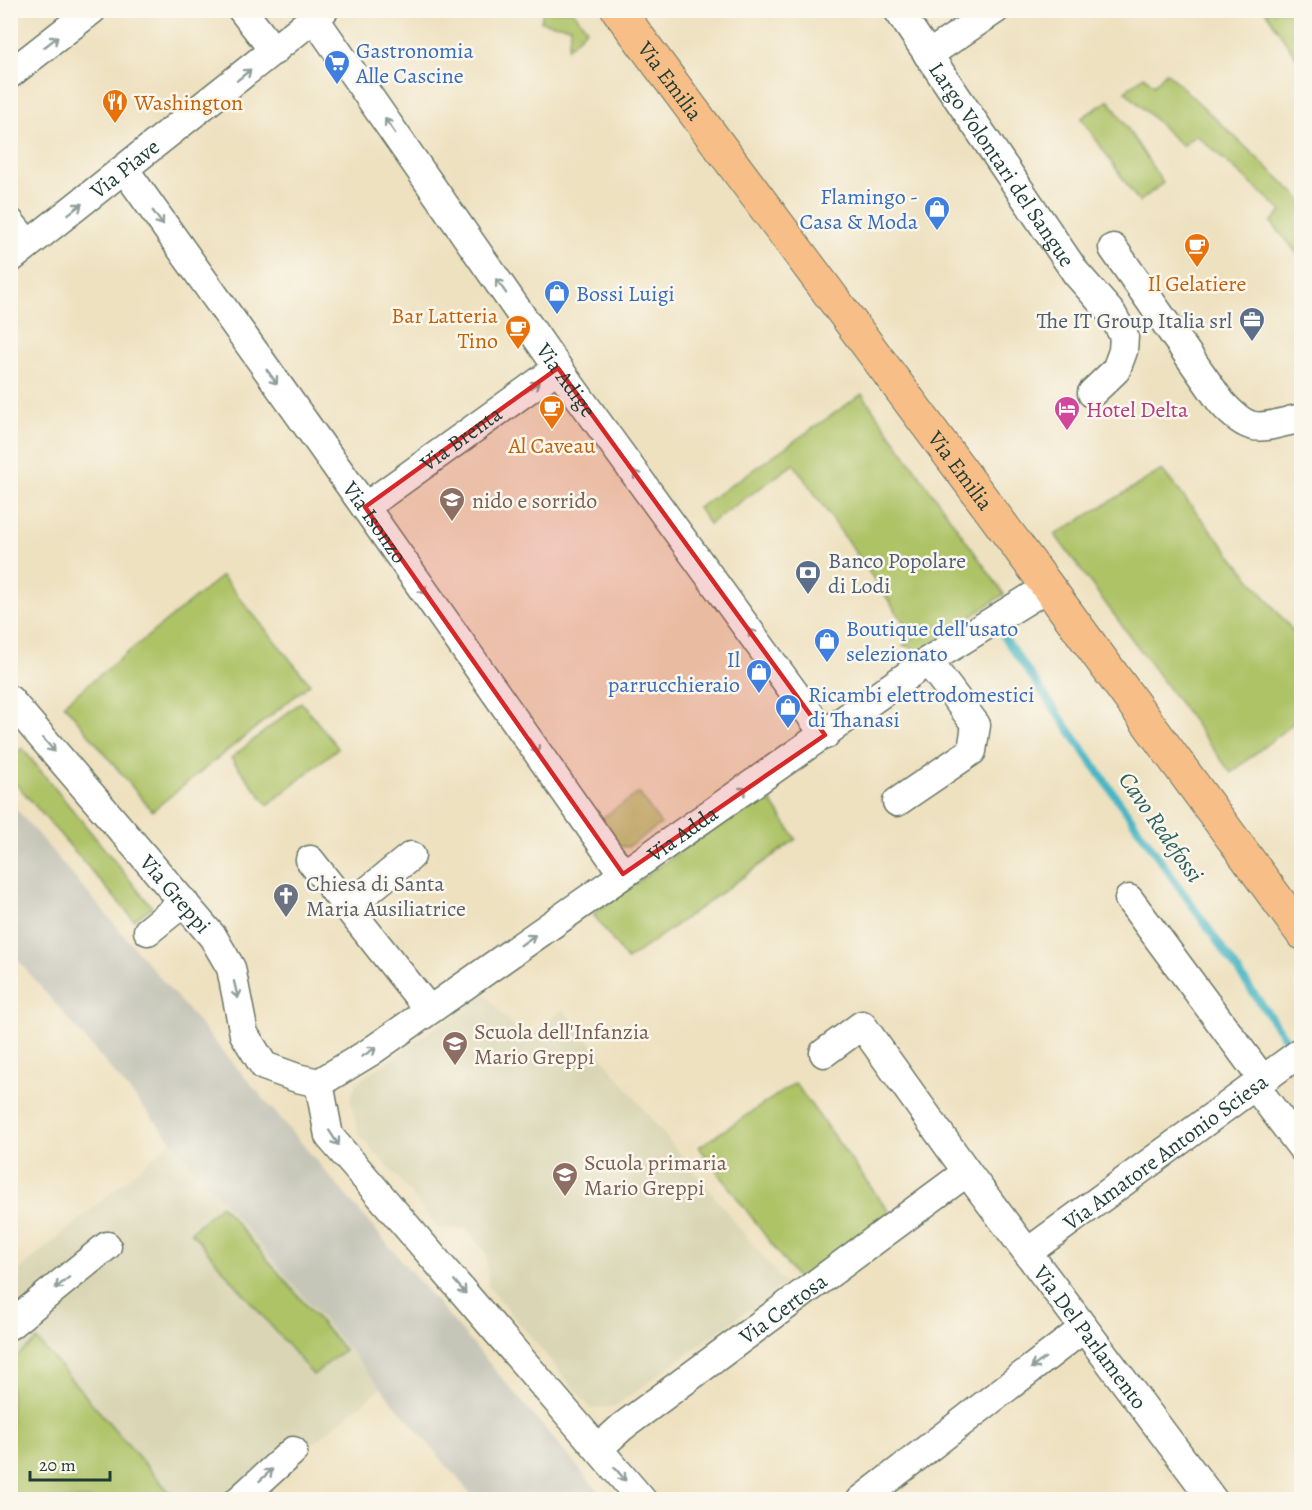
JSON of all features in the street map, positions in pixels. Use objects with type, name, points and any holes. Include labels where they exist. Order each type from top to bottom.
[{"type":"main road","name":"Via Emilia","points":[[618,10],[1048,587],[1302,933]]},
{"type":"street","points":[[10,74],[92,10]]},
{"type":"street","points":[[242,10],[274,51]]},
{"type":"street","name":"Largo Volontari del Sangue","points":[[898,10],[1076,273],[1112,314],[1124,336],[1123,351],[1116,370],[1092,393]]},
{"type":"street","name":"Largo Volontari del Sangue","points":[[928,55],[995,10]]},
{"type":"street","name":"Via Piave","points":[[19,252],[319,15]]},
{"type":"street","name":"Via Adige","points":[[319,15],[558,368],[825,735]]},
{"type":"street","name":"Via Isonzo","points":[[124,170],[623,874]]},
{"type":"street","points":[[10,222],[19,252]]},
{"type":"street","name":"Largo Volontari del Sangue","points":[[1113,248],[1221,402],[1234,417],[1255,427],[1268,427],[1302,418]]},
{"type":"street","name":"Via Brenta","points":[[365,507],[558,368]]},
{"type":"street","name":"Via Adda","points":[[319,1083],[370,1052],[928,661],[1048,587]]},
{"type":"street","points":[[897,802],[972,751],[975,726],[928,661]]},
{"type":"street","name":"Via Greppi","points":[[10,700],[213,937],[231,968],[244,1034],[264,1066],[319,1083]]},
{"type":"street","points":[[348,907],[411,856]]},
{"type":"street","points":[[310,860],[429,1010]]},
{"type":"street","points":[[1129,899],[1302,1148]]},
{"type":"street","points":[[148,931],[184,902]]},
{"type":"street","name":"Via Del Parlamento","points":[[824,1053],[862,1025],[1084,1328],[1201,1495]]},
{"type":"street","name":"Via Amatore Antonio Sciesa","points":[[1028,1252],[1302,1051]]},
{"type":"street","points":[[319,1083],[329,1136],[642,1500]]},
{"type":"street","name":"Via Certosa","points":[[599,1448],[622,1427],[968,1172]]},
{"type":"street","points":[[10,1325],[107,1246]]},
{"type":"street","points":[[861,1500],[1084,1328]]},
{"type":"street","points":[[239,1500],[293,1451]]},
{"type":"highlighted area","points":[[558,368],[825,735],[623,874],[365,507]]},
{"type":"shaded area","points":[[10,803],[605,1499],[475,1499],[11,952]]},
{"type":"shaded area","name":"Scuola primaria Mario Greppi","points":[[485,994],[525,1040],[563,1009],[785,1284],[615,1406],[591,1409],[488,1286],[486,1253],[466,1229],[437,1228],[404,1185],[359,1135],[350,1100],[357,1082]]},
{"type":"shaded area","points":[[172,1141],[381,1388],[245,1499],[11,1499],[10,1278]]},
{"type":"green space","points":[[543,11],[573,11],[587,29],[568,48],[571,27],[541,22]]},
{"type":"green space","points":[[1265,11],[1301,11],[1301,64]]},
{"type":"green space","points":[[1166,72],[1301,199],[1301,258],[1271,222],[1282,211],[1196,135],[1182,146],[1125,91],[1144,76],[1154,85]]},
{"type":"green space","points":[[1109,100],[1163,183],[1139,202],[1081,118]]},
{"type":"green space","points":[[862,394],[1004,594],[921,651],[903,645],[914,637],[794,464],[709,524],[698,508]]},
{"type":"green space","points":[[1162,470],[1301,641],[1301,717],[1231,773],[1055,535]]},
{"type":"green space","points":[[222,576],[310,684],[152,811],[64,704]]},
{"type":"green space","points":[[301,702],[338,748],[268,805],[231,758]]},
{"type":"green space","points":[[22,748],[152,907],[134,920],[11,778],[11,758]]},
{"type":"green space","points":[[764,791],[796,839],[627,960],[593,914]]},
{"type":"green space","points":[[639,793],[661,824],[628,847],[619,846],[600,819]]},
{"type":"green space","points":[[795,1083],[895,1220],[802,1285],[699,1147]]},
{"type":"green space","points":[[221,1205],[344,1350],[313,1375],[191,1232]]},
{"type":"green space","points":[[37,1340],[170,1493],[162,1500],[11,1499],[11,1361]]},
{"type":"waterway","name":"Cavo Redefossi","points":[[1004,637],[1285,1038]]},
{"type":"place","name":"Gastronomia Alle Cascine","points":[[337,86]]},
{"type":"place","name":"Washington","points":[[115,125]]},
{"type":"place","name":"Flamingo - Casa & Moda","points":[[937,232]]},
{"type":"place","name":"Il Gelatiere","points":[[1197,269]]},
{"type":"place","name":"Bossi Luigi","points":[[557,316]]},
{"type":"place","name":"The IT Group Italia srl","points":[[1252,343]]},
{"type":"place","name":"Bar Latteria Tino","points":[[518,351]]},
{"type":"place","name":"Al Caveau","points":[[552,431]]},
{"type":"place","name":"Hotel Delta","points":[[1067,432]]},
{"type":"place","name":"nido e sorrido","points":[[452,523]]},
{"type":"place","name":"Banco Popolare di Lodi","points":[[808,596]]},
{"type":"place","name":"Boutique dell'usato selezionato","points":[[827,664]]},
{"type":"place","name":"Il parrucchieraio","points":[[759,695]]},
{"type":"place","name":"Ricambi elettrodomestici di Thanasi","points":[[788,730]]},
{"type":"place","name":"Chiesa di Santa Maria Ausiliatrice","points":[[286,919]]},
{"type":"place","name":"Scuola dell'Infanzia Mario Greppi","points":[[455,1067]]},
{"type":"place","name":"Scuola primaria Mario Greppi","points":[[565,1198]]}]
